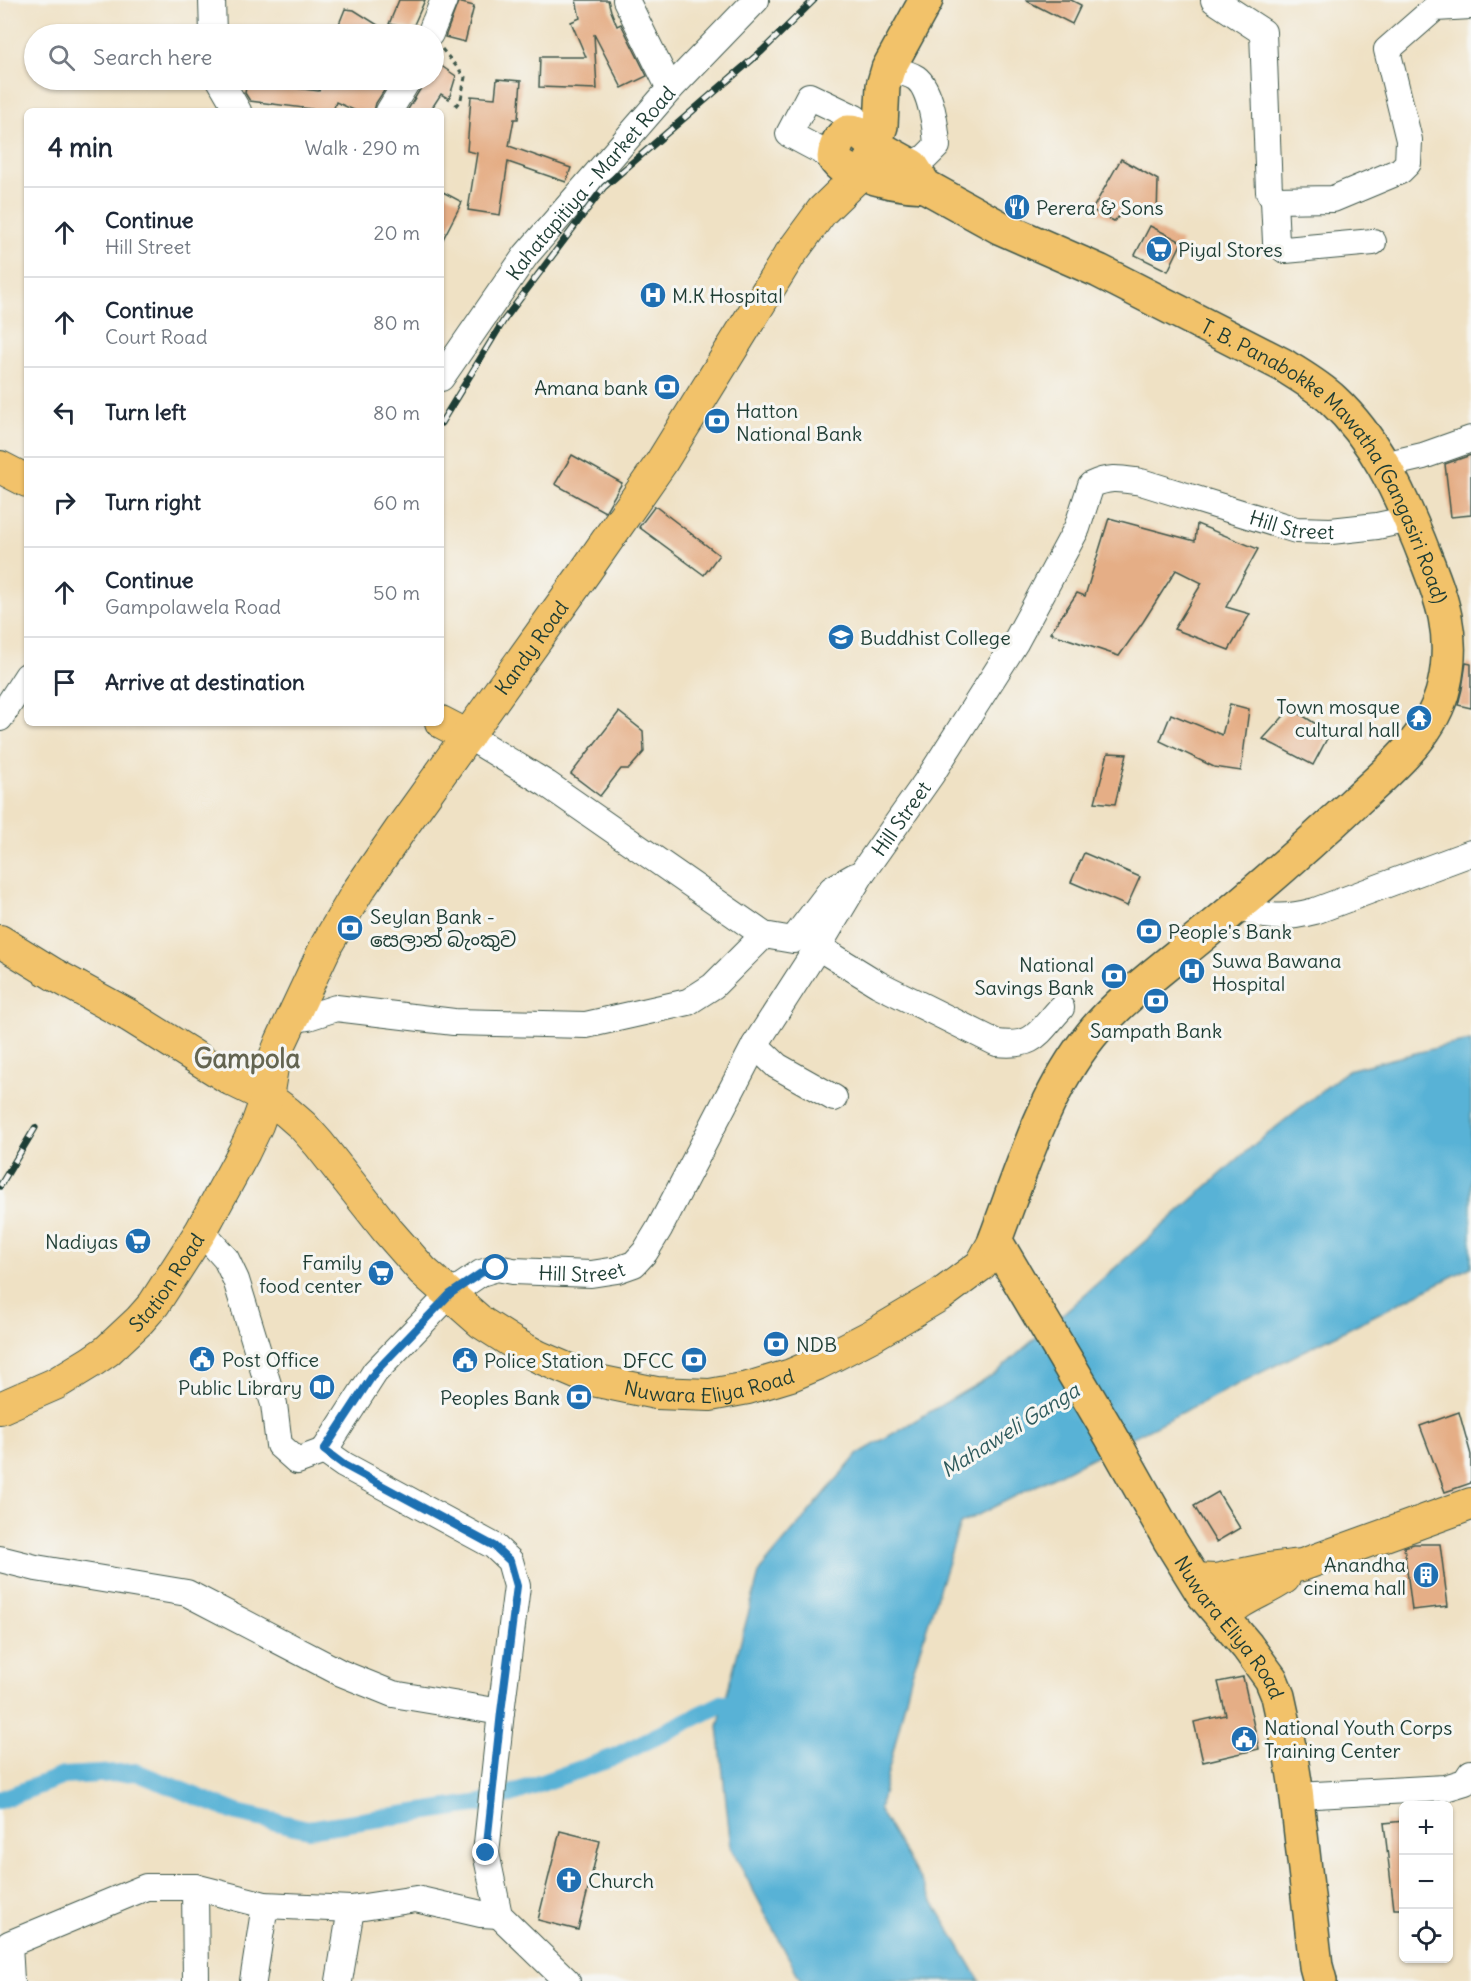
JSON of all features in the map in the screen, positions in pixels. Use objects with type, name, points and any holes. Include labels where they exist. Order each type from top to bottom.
[{"type":"highway","name":"Kandy Road","points":[[854,145],[881,126],[886,78],[926,0]]},
{"type":"highway","name":"T. B. Panabokke Mawatha (Gangasiri Road)","points":[[854,145],[892,183],[919,176],[1001,228],[1099,272],[1283,365],[1312,383],[1333,400],[1351,420],[1393,480],[1431,570],[1446,616],[1447,674],[1444,690],[1425,729],[1371,787],[1237,906],[1110,1014],[1092,1034],[1066,1069],[1036,1130],[995,1240]]},
{"type":"highway","name":"Nuwara Eliya Road","points":[[995,1240],[1194,1579],[1271,1679],[1278,1696],[1290,1751],[1316,1966],[1320,1981]]},
{"type":"main road","name":"Kandy Road","points":[[267,1096],[273,1062],[291,1020],[327,944],[358,891],[661,463],[789,256],[822,211],[854,145]]},
{"type":"main road","points":[[0,467],[24,480]]},
{"type":"main road","points":[[444,724],[468,736]]},
{"type":"main road","name":"Nuwara Eliya Road","points":[[0,941],[55,975],[128,1015],[232,1080],[267,1096],[303,1126],[403,1250],[423,1271],[482,1323],[539,1357],[593,1380],[657,1393],[720,1394],[791,1375],[873,1335],[942,1294],[971,1274],[986,1258],[995,1240]]},
{"type":"main road","name":"Station Road","points":[[0,1408],[73,1375],[107,1351],[154,1304],[201,1231],[257,1125],[267,1096]]},
{"type":"main road","points":[[1194,1579],[1216,1580],[1302,1565],[1471,1504]]},
{"type":"main road","points":[[1222,1618],[1232,1607],[1248,1596],[1279,1581],[1302,1565]]},
{"type":"street","points":[[212,0],[213,24]]},
{"type":"street","points":[[439,24],[444,0]]},
{"type":"street","points":[[626,0],[670,89]]},
{"type":"street","name":"Kahatapitiya - Market Road","points":[[444,374],[526,255],[670,89],[756,0]]},
{"type":"street","points":[[1214,0],[1263,32],[1269,192],[1274,200],[1276,242],[1285,250],[1373,242]]},
{"type":"street","points":[[1274,200],[1333,199],[1400,171],[1408,163],[1409,140],[1387,50],[1435,8],[1471,6]]},
{"type":"street","points":[[886,78],[915,77],[925,87],[936,130],[937,146],[926,157],[919,176]]},
{"type":"street","points":[[226,90],[236,108]]},
{"type":"street","points":[[391,108],[402,90]]},
{"type":"street","points":[[1384,465],[1423,456],[1471,439]]},
{"type":"street","name":"Hill Street","points":[[324,1450],[375,1372],[450,1294],[481,1273],[496,1268],[541,1273],[591,1274],[617,1270],[634,1264],[645,1252],[755,1045],[862,873],[930,775],[1015,643],[1077,528],[1091,485],[1105,479],[1116,478],[1141,482],[1296,530],[1331,531],[1377,526],[1410,519]]},
{"type":"street","points":[[0,718],[24,681]]},
{"type":"street","points":[[468,736],[547,784],[764,935],[793,940],[832,889],[862,873]]},
{"type":"street","points":[[1237,906],[1270,917],[1298,915],[1315,911],[1471,854]]},
{"type":"street","points":[[291,1020],[336,1008],[454,1022],[586,1025],[688,1002],[713,986],[764,935]]},
{"type":"street","points":[[818,947],[878,984],[997,1043],[1014,1045],[1029,1042],[1061,1008]]},
{"type":"street","points":[[755,1045],[777,1066],[834,1098]]},
{"type":"street","points":[[201,1231],[226,1259],[236,1280],[274,1404],[279,1445],[297,1461],[324,1450],[344,1465],[494,1546],[510,1561],[517,1586],[486,1853],[499,1915],[567,1981]]},
{"type":"street","points":[[0,1559],[47,1570],[187,1593],[341,1673],[393,1694],[501,1712]]},
{"type":"street","points":[[1297,1796],[1445,1788],[1465,1782],[1471,1773]]},
{"type":"street","points":[[11,1981],[9,1944],[146,1887],[195,1887],[265,1905],[351,1910],[416,1899],[481,1914],[499,1915]]},
{"type":"street","points":[[195,1887],[196,1981]]},
{"type":"street","points":[[253,1981],[265,1905]]},
{"type":"street","points":[[339,1981],[351,1910]]},
{"type":"path","points":[[444,51],[465,77],[461,99],[454,108]]},
{"type":"water","name":"Mahaweli Ganga","points":[[1471,1041],[1471,1267],[960,1524],[911,1677],[879,1810],[980,1981],[801,1981],[731,1848],[718,1726],[760,1570],[858,1454],[996,1373],[1256,1143],[1348,1070]]},
{"type":"building","points":[[399,0],[425,0],[414,24],[389,24]]},
{"type":"building","points":[[576,0],[608,0],[617,26],[621,24],[647,76],[622,88],[594,34],[597,89],[539,87],[540,57],[586,57],[571,22],[580,18]]},
{"type":"building","points":[[1025,0],[1071,0],[1081,5],[1072,24]]},
{"type":"building","points":[[458,2],[474,6],[465,42],[445,37]]},
{"type":"building","points":[[345,9],[354,10],[376,24],[339,24]]},
{"type":"building","points":[[444,68],[456,76],[449,99],[441,94],[432,108],[409,108],[420,90],[444,90]]},
{"type":"building","points":[[497,79],[521,81],[518,119],[514,119],[509,146],[571,168],[566,182],[508,162],[500,215],[468,210],[477,153],[467,151],[471,96],[495,98]]},
{"type":"building","points":[[246,90],[384,90],[375,108],[349,108],[336,102],[334,108],[304,108],[250,101],[245,93]]},
{"type":"building","points":[[1121,159],[1158,180],[1157,216],[1129,207],[1114,221],[1092,210]]},
{"type":"building","points":[[444,193],[462,202],[444,237]]},
{"type":"building","name":"Piyal Stores","points":[[1150,226],[1182,242],[1168,271],[1135,255]]},
{"type":"building","points":[[572,455],[622,483],[605,512],[555,484]]},
{"type":"building","points":[[1471,455],[1471,515],[1451,517],[1445,464]]},
{"type":"building","points":[[655,506],[719,555],[704,575],[639,527]]},
{"type":"building","points":[[1109,518],[1195,541],[1197,524],[1258,549],[1226,607],[1250,614],[1229,650],[1174,629],[1202,583],[1176,570],[1119,656],[1050,633],[1077,593],[1085,596]]},
{"type":"building","points":[[1466,663],[1471,664],[1471,708],[1458,705]]},
{"type":"building","points":[[1230,704],[1249,709],[1241,771],[1214,767],[1160,741],[1171,714],[1222,735]]},
{"type":"building","points":[[1291,708],[1330,733],[1313,765],[1263,739]]},
{"type":"building","points":[[619,712],[643,731],[644,752],[629,769],[621,769],[600,796],[571,774]]},
{"type":"building","points":[[1108,753],[1127,754],[1115,804],[1095,802]]},
{"type":"building","points":[[1084,853],[1140,877],[1127,906],[1071,882]]},
{"type":"building","points":[[1459,1412],[1471,1455],[1471,1483],[1445,1492],[1420,1426]]},
{"type":"building","points":[[1218,1492],[1240,1528],[1216,1542],[1194,1506]]},
{"type":"building","name":"Anandha cinema hall","points":[[1414,1544],[1440,1544],[1448,1606],[1412,1610],[1404,1547]]},
{"type":"building","points":[[1243,1677],[1259,1749],[1203,1762],[1194,1722],[1226,1715],[1218,1682]]},
{"type":"building","points":[[1399,1822],[1399,1909],[1394,1909],[1384,1823]]},
{"type":"building","name":"Church","points":[[560,1831],[600,1841],[578,1930],[538,1920]]},
{"type":"waterway","points":[[0,1800],[63,1776],[136,1772],[237,1813],[308,1829],[488,1802],[612,1758],[724,1703]]},
{"type":"railway","points":[[444,418],[504,320],[604,187],[762,51],[814,0]]},
{"type":"railway","points":[[0,1186],[35,1128]]},
{"type":"place","name":"Perera & Sons","points":[[1017,207]]},
{"type":"place","name":"Piyal Stores","points":[[1159,249]]},
{"type":"place","name":"M.K Hospital","points":[[653,295]]},
{"type":"place","name":"Amana bank","points":[[667,387]]},
{"type":"place","name":"Hatton National Bank","points":[[717,421]]},
{"type":"place","name":"Buddhist College","points":[[841,637]]},
{"type":"place","name":"Town mosque cultural hall","points":[[1419,718]]},
{"type":"place","name":"Seylan Bank - සෙලාන් බැංකුව","points":[[350,928]]},
{"type":"place","name":"People's Bank","points":[[1149,931]]},
{"type":"place","name":"Suwa Bawana Hospital","points":[[1192,971]]},
{"type":"place","name":"National Savings Bank","points":[[1114,976]]},
{"type":"place","name":"Sampath Bank","points":[[1156,1001]]},
{"type":"place","name":"Nadiyas","points":[[138,1241]]},
{"type":"place","name":"Family food center","points":[[381,1273]]},
{"type":"place","name":"NDB","points":[[776,1344]]},
{"type":"place","name":"Post Office","points":[[202,1359]]},
{"type":"place","name":"Police Station","points":[[465,1360]]},
{"type":"place","name":"DFCC","points":[[694,1360]]},
{"type":"place","name":"Public Library","points":[[322,1387]]},
{"type":"place","name":"Peoples Bank","points":[[579,1397]]},
{"type":"place","name":"Anandha cinema hall","points":[[1426,1575]]},
{"type":"place","name":"National Youth Corps Training Center","points":[[1244,1739]]},
{"type":"place","name":"Church","points":[[569,1880]]},
{"type":"district","name":"Gampola","points":[[247,1058]]},
{"type":"route","points":[[486,1853],[517,1586],[510,1561],[494,1546],[344,1465],[324,1450],[375,1372],[450,1294],[481,1273],[496,1268]]}]
